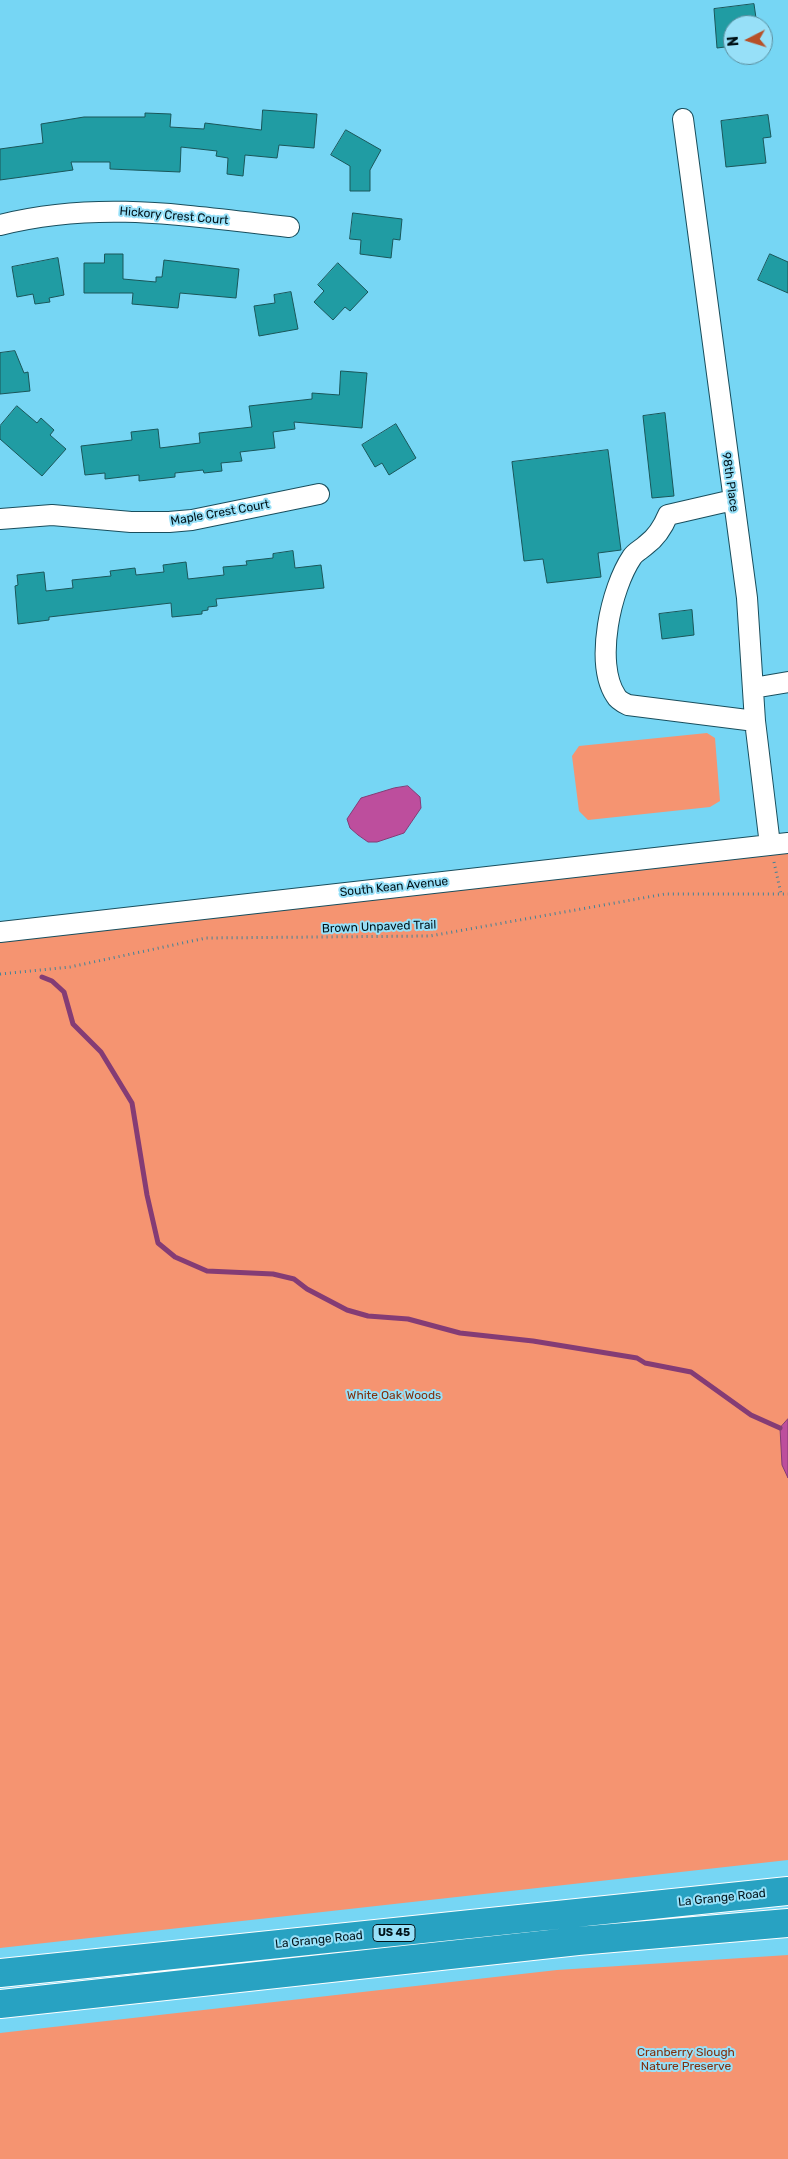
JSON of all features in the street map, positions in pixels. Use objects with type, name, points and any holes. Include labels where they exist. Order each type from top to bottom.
[{"type":"highway","name":"La Grange Road","points":[[0,1973],[788,1891]]},
{"type":"highway","name":"US 45","points":[[0,2004],[578,1941],[788,1923]]},
{"type":"street","name":"98th Place","points":[[683,119],[746,598],[755,721],[779,844]]},
{"type":"street","name":"Hickory Crest Court","points":[[0,225],[58,214],[135,210],[288,227]]},
{"type":"street","name":"Maple Crest Court","points":[[0,519],[52,515],[130,522],[169,522],[319,494]]},
{"type":"street","points":[[733,500],[668,515],[663,528],[648,544],[633,555],[619,581],[607,627],[605,666],[616,697],[628,705],[755,721]]},
{"type":"street","points":[[753,688],[788,682]]},
{"type":"street","name":"South Kean Avenue","points":[[0,932],[779,844]]},
{"type":"path","points":[[779,844],[781,894]]},
{"type":"path","name":"Brown Unpaved Trail","points":[[0,974],[70,968],[206,938],[430,936],[665,894],[788,894]]},
{"type":"green space","points":[[707,733],[715,738],[720,801],[710,807],[588,820],[579,811],[572,756],[579,746]]},
{"type":"green space","name":"White Oak Woods","points":[[788,843],[788,1860],[0,1948],[0,933]]},
{"type":"green space","name":"Cranberry Slough Nature Preserve","points":[[788,1955],[788,2159],[0,2159],[0,2033],[557,1970]]},
{"type":"shaded area","points":[[408,786],[420,797],[421,808],[404,833],[377,842],[368,842],[350,828],[347,819],[361,798],[394,788]]},
{"type":"shaded area","points":[[788,1419],[788,1478],[782,1465],[780,1428]]},
{"type":"building","points":[[754,4],[756,15],[723,15],[723,47],[717,48],[714,9]]},
{"type":"building","points":[[263,110],[317,114],[314,148],[279,145],[277,158],[245,155],[243,176],[227,174],[228,158],[216,156],[217,151],[181,147],[180,172],[110,169],[110,162],[71,162],[73,170],[0,180],[0,149],[43,143],[41,124],[84,117],[145,117],[145,113],[171,114],[170,127],[204,129],[205,123],[261,130]]},
{"type":"building","points":[[768,115],[771,137],[763,138],[766,163],[726,167],[721,121]]},
{"type":"building","points":[[346,130],[381,150],[370,170],[370,191],[350,191],[350,166],[331,155]]},
{"type":"building","points":[[353,213],[402,219],[400,240],[393,239],[391,258],[360,254],[361,240],[350,239]]},
{"type":"building","points":[[105,254],[123,254],[123,279],[156,282],[156,277],[162,277],[164,260],[239,269],[236,298],[180,293],[178,308],[132,304],[133,293],[84,293],[84,263],[104,263]]},
{"type":"building","points":[[770,254],[788,262],[788,293],[758,280]]},
{"type":"building","points":[[58,258],[64,295],[49,298],[50,302],[35,304],[33,294],[17,297],[12,267]]},
{"type":"building","points":[[338,263],[368,292],[350,311],[345,307],[333,320],[314,302],[324,291],[318,285]]},
{"type":"building","points":[[291,292],[298,329],[259,336],[254,306],[275,303],[274,295]]},
{"type":"building","points":[[15,351],[24,373],[28,372],[30,391],[0,394],[0,353]]},
{"type":"building","points":[[341,371],[367,373],[362,428],[294,422],[295,429],[273,432],[275,448],[240,452],[242,461],[221,463],[222,471],[204,473],[203,470],[175,473],[175,477],[139,481],[139,475],[105,479],[105,473],[85,475],[81,446],[132,440],[131,432],[158,429],[160,448],[200,443],[199,433],[252,427],[249,406],[312,399],[312,393],[339,395]]},
{"type":"building","points":[[17,406],[37,423],[41,418],[54,430],[50,435],[66,449],[42,476],[0,439],[0,426]]},
{"type":"building","points":[[665,413],[674,496],[652,498],[643,416]]},
{"type":"building","points":[[396,424],[416,458],[389,475],[382,463],[375,467],[362,445]]},
{"type":"building","points":[[608,450],[621,550],[598,553],[601,577],[547,583],[543,559],[524,561],[512,462]]},
{"type":"building","points":[[293,551],[295,568],[321,565],[324,588],[216,599],[217,606],[208,607],[208,610],[202,611],[202,614],[172,617],[171,603],[49,617],[49,620],[18,624],[15,586],[18,585],[17,575],[44,572],[46,591],[73,588],[72,580],[111,576],[110,571],[135,568],[136,575],[164,572],[163,565],[186,562],[188,579],[224,575],[223,567],[247,565],[246,561],[273,558],[273,554]]},
{"type":"building","points":[[692,610],[694,635],[662,639],[659,614]]},
{"type":"waterway","points":[[42,977],[52,981],[64,992],[73,1024],[101,1052],[132,1103],[147,1195],[158,1243],[175,1257],[207,1271],[273,1274],[294,1279],[307,1289],[347,1310],[368,1316],[408,1319],[460,1333],[533,1341],[637,1358],[645,1363],[691,1372],[751,1415],[780,1428]]}]
